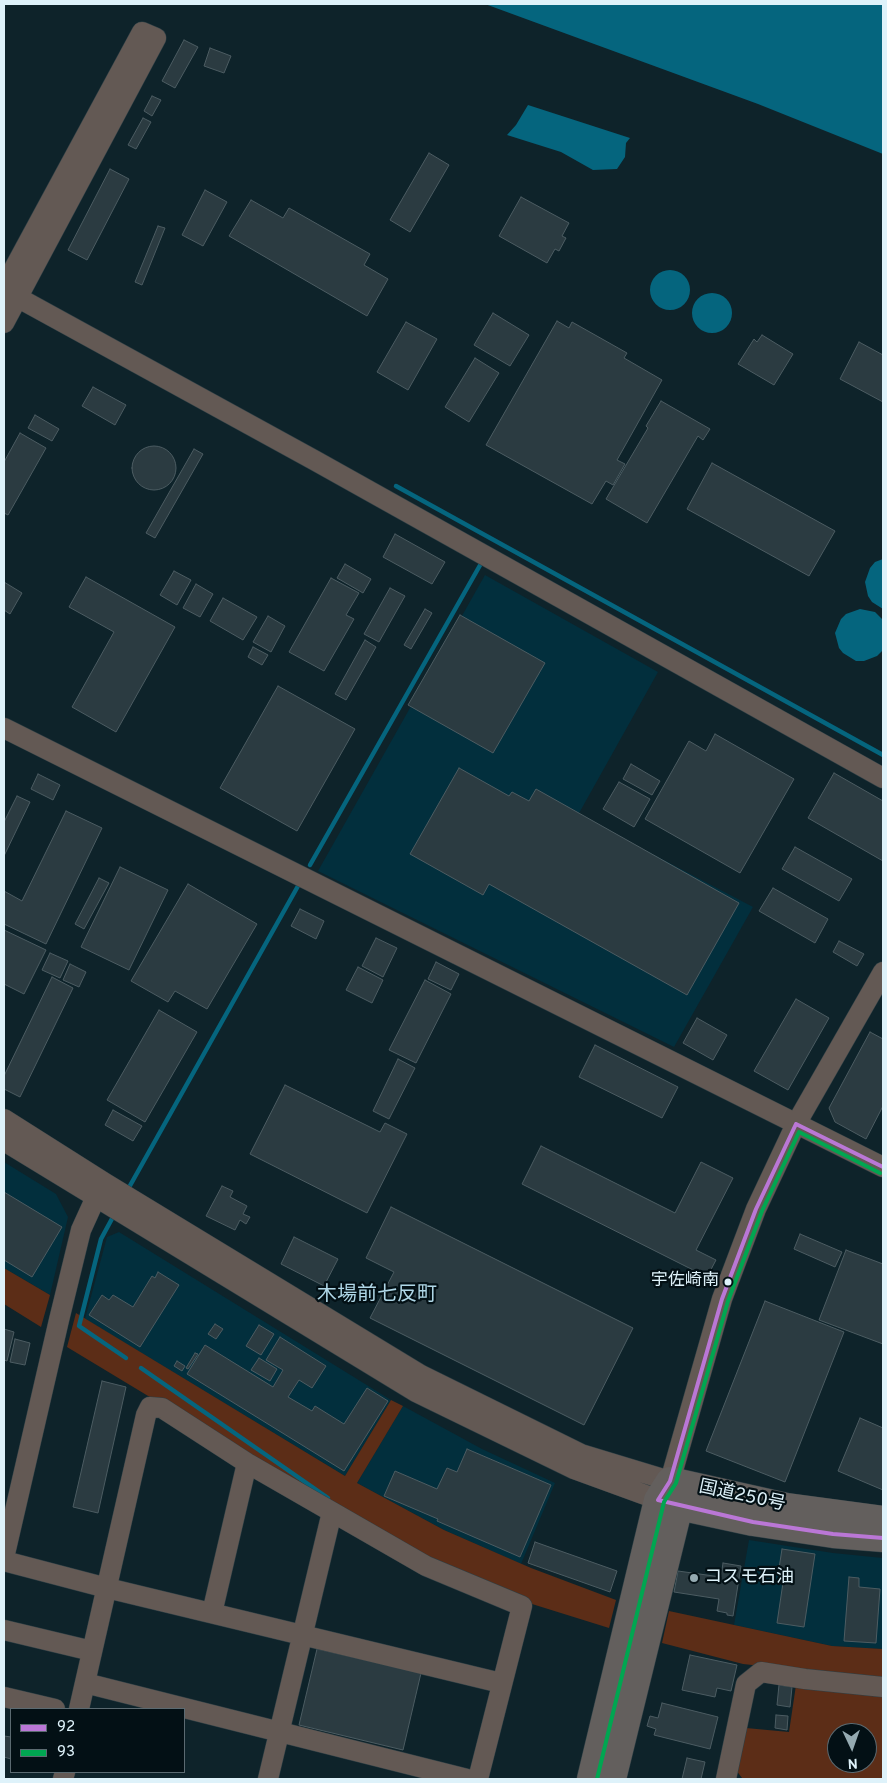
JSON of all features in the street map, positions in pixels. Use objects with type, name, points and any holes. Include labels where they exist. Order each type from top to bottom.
[{"type":"highway","name":"国道250号","points":[[669,1496],[786,1507],[883,1520]]},
{"type":"highway","name":"国道250号","points":[[669,1496],[753,1522],[834,1534],[883,1538]]},
{"type":"highway","name":"国道250号","points":[[612,1779],[669,1496]]},
{"type":"highway","points":[[591,1779],[669,1496]]},
{"type":"street","points":[[4,323],[9,292],[142,32],[156,38],[9,292]]},
{"type":"street","points":[[9,292],[322,464],[883,778]]},
{"type":"street","points":[[4,728],[883,1167]]},
{"type":"street","points":[[4,1119],[101,1190],[416,1392],[574,1469],[669,1496],[722,1299],[756,1208],[796,1124],[883,972]]},
{"type":"street","points":[[4,1141],[101,1190]]},
{"type":"street","points":[[101,1190],[81,1230],[4,1560],[107,1588],[501,1683]]},
{"type":"street","points":[[79,1708],[146,1415],[150,1407],[162,1408],[247,1463],[426,1566],[522,1606],[478,1779]]},
{"type":"street","points":[[212,1613],[247,1463]]},
{"type":"street","points":[[268,1779],[332,1512]]},
{"type":"street","points":[[4,1630],[92,1651]]},
{"type":"street","points":[[726,1779],[746,1684],[762,1672],[805,1679],[883,1687]]},
{"type":"street","points":[[85,1683],[467,1779]]},
{"type":"street","points":[[4,1697],[51,1708]]},
{"type":"shaded area","points":[[485,4],[883,4],[883,154],[758,104]]},
{"type":"shaded area","points":[[528,105],[630,138],[626,143],[625,157],[617,169],[593,170],[561,152],[507,135],[516,125]]},
{"type":"shaded area","points":[[670,270],[681,273],[687,279],[690,290],[687,301],[681,307],[670,310],[659,307],[653,301],[650,290],[653,279],[659,273]]},
{"type":"shaded area","points":[[708,293],[716,293],[723,296],[729,302],[732,313],[729,324],[723,330],[716,333],[708,333],[701,330],[695,324],[692,317],[692,309],[695,302],[701,296]]},
{"type":"shaded area","points":[[883,559],[883,609],[872,602],[868,596],[865,582],[870,568],[875,562]]},
{"type":"shaded area","points":[[485,575],[658,672],[578,815],[753,907],[674,1047],[318,871]]},
{"type":"shaded area","points":[[860,609],[875,612],[883,620],[883,650],[877,656],[864,661],[856,661],[843,653],[839,648],[835,633],[841,619],[846,614]]},
{"type":"shaded area","points":[[4,1162],[56,1194],[68,1217],[50,1295],[4,1268]]},
{"type":"shaded area","points":[[119,1232],[391,1400],[345,1476],[85,1319],[107,1237]]},
{"type":"shaded area","points":[[4,1268],[50,1295],[41,1327],[4,1304]]},
{"type":"shaded area","points":[[76,1313],[345,1476],[391,1400],[403,1406],[357,1483],[444,1530],[531,1568],[616,1600],[609,1628],[532,1604],[426,1558],[327,1504],[67,1347]]},
{"type":"shaded area","points":[[403,1406],[482,1449],[555,1483],[521,1564],[444,1530],[357,1483]]},
{"type":"shaded area","points":[[749,1540],[833,1553],[883,1558],[883,1649],[832,1646],[734,1625]]},
{"type":"shaded area","points":[[669,1611],[832,1646],[883,1649],[883,1679],[743,1664],[662,1643]]},
{"type":"shaded area","points":[[796,1685],[883,1693],[883,1779],[742,1778],[736,1770],[746,1728],[789,1732]]},
{"type":"building","points":[[184,40],[198,47],[175,88],[162,81]]},
{"type":"building","points":[[210,48],[231,56],[224,73],[204,66]]},
{"type":"building","points":[[152,96],[161,100],[152,116],[144,111]]},
{"type":"building","points":[[143,118],[151,122],[136,149],[128,145]]},
{"type":"building","points":[[429,153],[449,165],[410,232],[390,220]]},
{"type":"building","points":[[110,169],[129,179],[87,260],[68,250]]},
{"type":"building","points":[[205,190],[227,202],[203,246],[182,235]]},
{"type":"building","points":[[521,197],[569,223],[562,236],[566,238],[559,251],[555,249],[547,263],[499,236]]},
{"type":"building","points":[[251,200],[283,218],[289,208],[370,254],[364,265],[388,279],[367,316],[229,236]]},
{"type":"building","points":[[158,226],[165,228],[142,285],[135,282]]},
{"type":"building","points":[[493,313],[529,335],[510,366],[474,345]]},
{"type":"building","points":[[557,321],[569,328],[572,322],[627,353],[624,358],[662,380],[617,460],[625,464],[613,485],[606,481],[592,504],[486,445]]},
{"type":"building","points":[[406,322],[437,339],[408,390],[377,372]]},
{"type":"building","points":[[762,335],[793,354],[774,385],[738,364],[754,339],[757,342]]},
{"type":"building","points":[[859,342],[883,355],[883,402],[840,379]]},
{"type":"building","points":[[475,358],[499,373],[469,422],[445,407]]},
{"type":"building","points":[[93,387],[126,405],[115,425],[82,406]]},
{"type":"building","points":[[661,401],[710,429],[703,440],[698,436],[647,523],[606,499],[648,428],[646,426]]},
{"type":"building","points":[[35,415],[59,429],[52,441],[28,428]]},
{"type":"building","points":[[20,433],[46,448],[8,515],[4,513],[4,462]]},
{"type":"building","points":[[154,446],[166,450],[172,456],[176,468],[172,480],[166,486],[154,490],[142,486],[136,480],[132,468],[136,456],[142,450]]},
{"type":"building","points":[[194,449],[203,454],[155,538],[146,533]]},
{"type":"building","points":[[712,463],[835,531],[809,576],[687,509]]},
{"type":"building","points":[[395,534],[445,562],[432,584],[383,557]]},
{"type":"building","points":[[345,564],[371,579],[363,593],[337,578]]},
{"type":"building","points":[[174,571],[191,580],[177,605],[160,595]]},
{"type":"building","points":[[86,577],[175,627],[116,732],[72,707],[114,632],[69,607]]},
{"type":"building","points":[[331,578],[359,593],[346,615],[354,619],[324,671],[289,652]]},
{"type":"building","points":[[4,582],[22,593],[10,614],[4,610]]},
{"type":"building","points":[[196,584],[213,594],[200,617],[183,608]]},
{"type":"building","points":[[390,588],[405,596],[379,642],[364,634]]},
{"type":"building","points":[[223,598],[257,617],[243,640],[210,621]]},
{"type":"building","points":[[425,609],[432,613],[411,649],[404,645]]},
{"type":"building","points":[[460,615],[545,663],[493,753],[408,705]]},
{"type":"building","points":[[268,616],[285,626],[271,652],[253,642]]},
{"type":"building","points":[[365,640],[376,647],[346,700],[335,694]]},
{"type":"building","points":[[253,647],[268,655],[262,665],[248,657]]},
{"type":"building","points":[[278,686],[355,729],[297,831],[220,788]]},
{"type":"building","points":[[715,734],[794,779],[740,873],[645,819],[689,741],[706,751]]},
{"type":"building","points":[[631,764],[660,781],[652,795],[623,779]]},
{"type":"building","points":[[459,768],[509,796],[512,792],[529,801],[536,789],[739,903],[687,995],[489,884],[483,895],[410,854]]},
{"type":"building","points":[[834,773],[883,801],[883,861],[808,818]]},
{"type":"building","points":[[38,774],[60,785],[53,800],[31,789]]},
{"type":"building","points":[[619,782],[650,799],[634,827],[603,809]]},
{"type":"building","points":[[17,796],[30,802],[4,856],[4,822]]},
{"type":"building","points":[[66,811],[102,828],[46,944],[4,924],[4,891],[22,901]]},
{"type":"building","points":[[795,847],[852,879],[839,901],[782,869]]},
{"type":"building","points":[[120,867],[168,890],[129,970],[81,947]]},
{"type":"building","points":[[99,878],[109,883],[84,929],[75,924]]},
{"type":"building","points":[[188,884],[257,924],[207,1009],[175,991],[168,1002],[131,981]]},
{"type":"building","points":[[773,888],[828,919],[815,943],[759,911]]},
{"type":"building","points":[[300,909],[324,921],[316,939],[291,926]]},
{"type":"building","points":[[4,930],[46,950],[24,994],[4,984]]},
{"type":"building","points":[[376,938],[397,948],[383,977],[362,966]]},
{"type":"building","points":[[839,941],[864,954],[857,966],[833,952]]},
{"type":"building","points":[[50,953],[68,961],[60,978],[42,970]]},
{"type":"building","points":[[436,962],[459,974],[451,990],[428,979]]},
{"type":"building","points":[[70,964],[86,972],[79,987],[63,980]]},
{"type":"building","points":[[358,967],[383,980],[372,1003],[346,990]]},
{"type":"building","points":[[52,977],[73,988],[20,1097],[4,1089],[4,1076]]},
{"type":"building","points":[[425,980],[451,994],[416,1063],[389,1050]]},
{"type":"building","points":[[796,999],[829,1018],[788,1090],[754,1071]]},
{"type":"building","points":[[159,1010],[197,1032],[145,1122],[107,1100]]},
{"type":"building","points":[[697,1018],[727,1035],[713,1060],[683,1043]]},
{"type":"building","points":[[870,1032],[883,1039],[883,1106],[866,1139],[835,1122],[829,1108]]},
{"type":"building","points":[[595,1045],[678,1087],[662,1118],[579,1077]]},
{"type":"building","points":[[398,1059],[415,1068],[389,1119],[373,1111]]},
{"type":"building","points":[[285,1085],[380,1132],[385,1123],[407,1134],[367,1213],[250,1154]]},
{"type":"building","points":[[113,1110],[142,1126],[133,1141],[105,1125]]},
{"type":"building","points":[[541,1146],[675,1213],[701,1162],[733,1178],[696,1250],[716,1260],[707,1277],[522,1184]]},
{"type":"building","points":[[222,1186],[233,1191],[230,1197],[247,1206],[243,1214],[250,1217],[246,1224],[240,1220],[235,1230],[206,1216]]},
{"type":"building","points":[[4,1192],[62,1227],[32,1277],[4,1260]]},
{"type":"building","points":[[391,1207],[633,1328],[584,1425],[370,1318],[394,1272],[366,1258]]},
{"type":"building","points":[[800,1234],[842,1252],[835,1267],[794,1249]]},
{"type":"building","points":[[294,1237],[338,1259],[324,1286],[281,1264]]},
{"type":"building","points":[[846,1250],[883,1264],[883,1344],[819,1320]]},
{"type":"building","points":[[158,1272],[179,1285],[140,1347],[89,1315],[102,1295],[109,1300],[113,1295],[133,1307],[152,1276],[155,1278]]},
{"type":"building","points":[[765,1301],[844,1332],[785,1482],[706,1451]]},
{"type":"building","points":[[215,1324],[223,1329],[216,1339],[208,1334]]},
{"type":"building","points":[[259,1325],[274,1334],[261,1355],[246,1346]]},
{"type":"building","points":[[4,1329],[14,1332],[7,1361],[4,1360]]},
{"type":"building","points":[[280,1337],[326,1366],[312,1388],[299,1380],[288,1397],[312,1411],[315,1406],[344,1424],[367,1388],[388,1401],[344,1471],[187,1374],[205,1345],[273,1387],[283,1370],[266,1360]]},
{"type":"building","points":[[15,1339],[30,1343],[25,1365],[10,1362]]},
{"type":"building","points":[[195,1353],[198,1354],[188,1369],[186,1368]]},
{"type":"building","points":[[259,1358],[277,1369],[270,1381],[251,1370]]},
{"type":"building","points":[[177,1361],[185,1366],[182,1371],[174,1366]]},
{"type":"building","points":[[102,1381],[126,1387],[98,1513],[73,1507]]},
{"type":"building","points":[[860,1418],[883,1428],[883,1490],[838,1471]]},
{"type":"building","points":[[467,1449],[551,1485],[520,1557],[384,1496],[395,1471],[437,1489],[447,1468],[457,1472]]},
{"type":"building","points":[[535,1542],[617,1571],[610,1592],[528,1563]]},
{"type":"building","points":[[782,1549],[815,1554],[804,1627],[777,1623],[784,1576],[778,1575]]},
{"type":"building","points":[[723,1563],[741,1566],[733,1616],[717,1611],[719,1599],[674,1592],[678,1571],[721,1577]]},
{"type":"building","points":[[849,1577],[859,1578],[859,1587],[880,1589],[876,1643],[844,1641]]},
{"type":"building","points":[[317,1649],[421,1673],[403,1750],[299,1725]]},
{"type":"building","points":[[690,1655],[737,1665],[731,1691],[717,1688],[715,1697],[682,1690]]},
{"type":"building","points":[[779,1685],[792,1687],[790,1707],[777,1705]]},
{"type":"building","points":[[662,1703],[718,1717],[710,1749],[654,1735],[656,1729],[647,1726],[650,1716],[658,1718]]},
{"type":"building","points":[[776,1715],[788,1716],[787,1730],[775,1728]]},
{"type":"building","points":[[4,1736],[10,1737],[10,1759],[4,1757]]},
{"type":"building","points":[[687,1758],[705,1762],[701,1779],[682,1779]]},
{"type":"waterway","points":[[396,486],[883,755]]},
{"type":"waterway","points":[[310,865],[483,560]]},
{"type":"waterway","points":[[127,1191],[298,886]]},
{"type":"waterway","points":[[114,1215],[101,1239],[79,1326],[126,1358]]},
{"type":"waterway","points":[[141,1368],[328,1498]]},
{"type":"transit line","name":"92","points":[[796,1124],[883,1167]]},
{"type":"transit line","name":"92","points":[[658,1500],[670,1481],[722,1299],[756,1209],[796,1124]]},
{"type":"transit line","name":"93","points":[[597,1779],[664,1502],[676,1483],[728,1301],[762,1211],[799,1132],[880,1173]]},
{"type":"transit line","name":"92","points":[[658,1500],[753,1522],[833,1534],[883,1538]]},
{"type":"place","name":"宇佐崎南","points":[[728,1282]]},
{"type":"place","name":"コスモ石油","points":[[694,1578]]},
{"type":"district","name":"木場前七反町","points":[[377,1296]]}]
